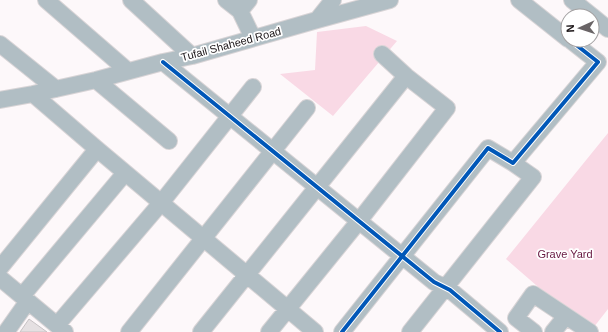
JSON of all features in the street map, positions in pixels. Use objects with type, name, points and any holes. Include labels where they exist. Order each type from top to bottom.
[{"type":"street","points":[[46,0],[128,71]]},
{"type":"street","points":[[131,0],[192,56]]},
{"type":"street","points":[[226,0],[244,6],[253,38]]},
{"type":"street","points":[[317,20],[333,0]]},
{"type":"street","name":"Tufail Shaheed Road","points":[[0,100],[96,80],[163,62],[192,56],[390,0]]},
{"type":"street","points":[[519,0],[560,32]]},
{"type":"street","points":[[572,0],[582,8]]},
{"type":"street","points":[[600,22],[608,29]]},
{"type":"street","points":[[0,44],[56,89]]},
{"type":"street","points":[[513,163],[598,62],[580,48]]},
{"type":"street","points":[[269,332],[359,221],[447,108],[406,76],[382,54]]},
{"type":"street","points":[[163,62],[434,282],[450,290],[491,329]]},
{"type":"street","points":[[201,332],[406,76]]},
{"type":"street","points":[[96,80],[169,141]]},
{"type":"street","points":[[0,278],[61,329],[160,202],[253,87]]},
{"type":"street","points":[[33,94],[315,332]]},
{"type":"street","points":[[129,332],[307,108]]},
{"type":"street","points":[[342,332],[488,148],[533,177],[410,332]]},
{"type":"street","points":[[0,268],[97,149]]},
{"type":"street","points":[[6,332],[25,298],[125,173]]},
{"type":"street","points":[[534,332],[516,318],[533,294],[590,332]]},
{"type":"street","points":[[553,332],[566,316]]},
{"type":"green space","points":[[366,26],[397,41],[333,116],[280,74],[315,70],[317,32]]},
{"type":"green space","name":"Grave Yard","points":[[608,133],[608,309],[590,332],[506,259]]},
{"type":"building","points":[[29,319],[47,332],[20,332]]},
{"type":"cycle path","points":[[342,332],[488,148],[513,163],[598,62],[580,48]]},
{"type":"cycle path","points":[[163,62],[434,282],[450,290],[500,332]]}]
